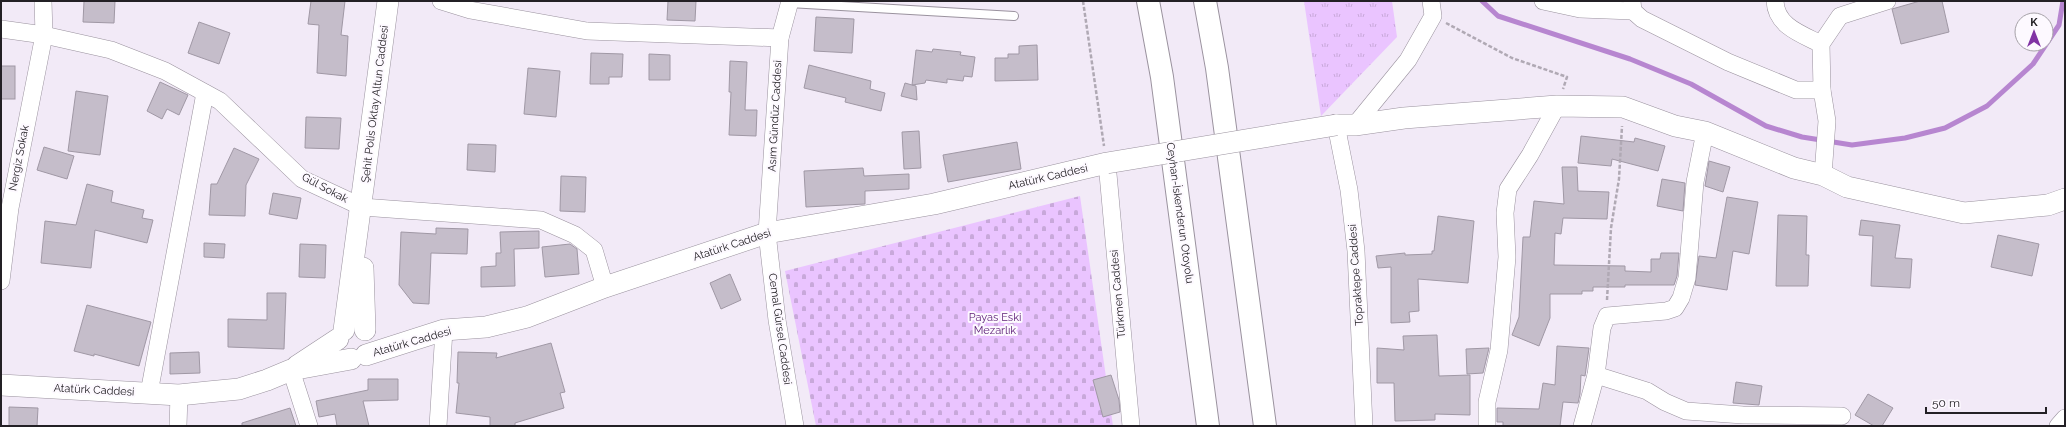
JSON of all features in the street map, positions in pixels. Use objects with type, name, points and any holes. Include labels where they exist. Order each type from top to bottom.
[{"type":"highway","name":"Ceyhan-İskenderun Otoyolu","points":[[1148,1],[1162,77],[1208,426]]},
{"type":"highway","points":[[1205,1],[1219,84],[1265,426]]},
{"type":"street","name":"Nergiz Sokak","points":[[1,281],[10,208],[9,172],[44,35],[43,1]]},
{"type":"street","name":"Şehit Polis Oktay Altun Caddesi","points":[[341,334],[362,207],[388,1]]},
{"type":"street","points":[[441,1],[470,10],[587,31],[780,38]]},
{"type":"street","points":[[1543,1],[1580,9],[1632,6],[1642,19],[1741,68],[1796,90],[1822,90]]},
{"type":"street","points":[[1775,1],[1776,12],[1791,30],[1820,44]]},
{"type":"street","points":[[1824,167],[1827,128],[1822,90],[1820,44],[1840,16],[1887,1]]},
{"type":"street","name":"Asım Gündüz Caddesi","points":[[768,233],[780,38],[790,2]]},
{"type":"street","points":[[1345,125],[1408,60],[1432,9]]},
{"type":"street","name":"Gül Sokak","points":[[1,29],[44,35],[111,50],[165,71],[220,101],[267,143],[302,179],[362,207],[541,220],[575,234],[594,250],[606,287]]},
{"type":"street","points":[[150,393],[205,93]]},
{"type":"street","points":[[1486,426],[1487,402],[1499,350],[1507,257],[1505,213],[1508,189],[1530,155],[1557,106]]},
{"type":"street","name":"Atatürk Caddesi","points":[[1,385],[178,394],[239,389],[362,345],[444,330],[486,327],[527,317],[606,287],[768,233],[934,204],[1107,163],[1345,125],[1404,118],[1557,106],[1623,108],[1675,126],[1705,132],[1794,168],[1824,167],[1847,187],[1964,213],[2048,205],[2065,199]]},
{"type":"street","name":"Topraktepe Caddesi","points":[[1345,125],[1348,190],[1356,251],[1364,426]]},
{"type":"street","points":[[1582,426],[1596,375],[1602,328],[1607,316],[1666,311],[1675,308],[1681,298],[1687,278],[1695,182],[1705,132]]},
{"type":"street","name":"Türkmen Caddesi","points":[[1107,163],[1131,426]]},
{"type":"street","name":"Şehit Polis Oktay Altun Caddesi","points":[[362,207],[362,345]]},
{"type":"street","name":"Cemal Gürsel Caddesi","points":[[768,233],[777,320],[795,426]]},
{"type":"street","points":[[309,426],[291,370],[341,334],[355,327],[362,345],[342,354],[338,344],[341,334]]},
{"type":"street","points":[[438,426],[444,330]]},
{"type":"street","points":[[1596,375],[1647,391],[1665,402],[1686,411],[1743,416],[1842,416]]},
{"type":"street","points":[[178,394],[178,426]]},
{"type":"street","points":[[2058,426],[2065,418]]},
{"type":"lane","points":[[790,2],[1014,16]]},
{"type":"path","points":[[1083,1],[1107,163]]},
{"type":"path","points":[[1432,9],[1512,58],[1567,77],[1557,106]]},
{"type":"path","points":[[1607,316],[1611,228],[1619,179],[1623,108]]},
{"type":"green space","points":[[1304,1],[1392,1],[1397,37],[1321,116]]},
{"type":"green space","name":"Payas Eski Mezarlık","points":[[1080,196],[1113,426],[816,426],[785,271]]},
{"type":"building","points":[[84,1],[115,1],[114,23],[83,22]]},
{"type":"building","points":[[311,1],[345,1],[341,35],[348,36],[346,76],[317,73],[319,25],[308,24]]},
{"type":"building","points":[[668,1],[696,1],[695,21],[667,20]]},
{"type":"building","points":[[1920,1],[1942,1],[1949,32],[1901,44],[1892,9]]},
{"type":"building","points":[[816,17],[854,19],[852,53],[814,51]]},
{"type":"building","points":[[199,22],[230,33],[219,64],[188,53]]},
{"type":"building","points":[[1037,45],[1038,80],[995,81],[995,58],[1008,58],[1008,54],[1019,54],[1019,46]]},
{"type":"building","points":[[933,49],[961,52],[960,55],[975,57],[972,77],[964,76],[963,81],[947,79],[947,83],[926,80],[925,83],[912,85],[916,50],[932,52]]},
{"type":"building","points":[[591,53],[623,54],[622,77],[609,77],[609,84],[590,84]]},
{"type":"building","points":[[649,54],[670,55],[670,80],[649,80]]},
{"type":"building","points":[[730,61],[747,62],[745,110],[757,110],[756,136],[729,135],[731,92],[729,92]]},
{"type":"building","points":[[809,65],[871,81],[870,89],[885,93],[881,111],[845,102],[846,98],[804,88]]},
{"type":"building","points":[[1,66],[15,66],[15,99],[1,99]]},
{"type":"building","points":[[528,68],[560,71],[556,117],[524,114]]},
{"type":"building","points":[[160,82],[188,95],[179,115],[167,109],[162,119],[147,111]]},
{"type":"building","points":[[905,83],[916,86],[917,100],[901,96]]},
{"type":"building","points":[[76,91],[108,96],[100,155],[68,151]]},
{"type":"building","points":[[306,117],[341,118],[339,149],[305,148]]},
{"type":"building","points":[[919,131],[921,168],[904,169],[902,132]]},
{"type":"building","points":[[1581,136],[1634,142],[1635,138],[1665,146],[1658,171],[1612,159],[1611,166],[1578,163]]},
{"type":"building","points":[[1017,142],[1021,169],[948,182],[943,155]]},
{"type":"building","points":[[468,144],[496,145],[495,172],[467,170]]},
{"type":"building","points":[[44,147],[74,156],[67,179],[37,170]]},
{"type":"building","points":[[234,148],[259,159],[246,185],[245,216],[209,215],[211,184],[217,184]]},
{"type":"building","points":[[1709,161],[1730,167],[1723,192],[1705,186]]},
{"type":"building","points":[[1562,167],[1577,167],[1578,191],[1609,192],[1607,219],[1563,218],[1561,234],[1555,233],[1554,265],[1625,266],[1625,271],[1651,272],[1651,259],[1660,259],[1661,253],[1679,253],[1677,276],[1674,285],[1625,285],[1625,287],[1593,287],[1593,291],[1582,291],[1582,294],[1550,294],[1550,318],[1539,346],[1512,335],[1519,317],[1523,237],[1530,237],[1534,201],[1564,204]]},
{"type":"building","points":[[863,168],[864,176],[909,174],[909,189],[865,191],[865,204],[806,207],[804,171]]},
{"type":"building","points":[[561,176],[586,177],[585,212],[560,211]]},
{"type":"building","points":[[1662,179],[1685,183],[1683,211],[1657,206]]},
{"type":"building","points":[[87,184],[113,191],[111,202],[144,210],[142,218],[153,220],[147,243],[95,230],[91,268],[41,263],[45,221],[76,225]]},
{"type":"building","points":[[273,193],[301,198],[297,219],[269,214]]},
{"type":"building","points":[[1727,197],[1758,202],[1749,254],[1733,251],[1727,290],[1695,285],[1699,256],[1716,258]]},
{"type":"building","points":[[1778,215],[1807,216],[1806,255],[1809,255],[1808,286],[1776,286]]},
{"type":"building","points":[[1438,216],[1474,221],[1468,283],[1418,279],[1419,311],[1409,312],[1410,322],[1391,323],[1391,267],[1378,268],[1376,256],[1405,253],[1405,255],[1432,254],[1432,251],[1434,251]]},
{"type":"building","points":[[1861,220],[1900,225],[1895,258],[1912,259],[1910,288],[1871,286],[1873,236],[1859,235]]},
{"type":"building","points":[[436,228],[468,229],[467,254],[431,253],[429,304],[413,303],[399,285],[401,232],[436,234]]},
{"type":"building","points":[[539,231],[539,248],[514,249],[515,286],[481,287],[481,267],[496,266],[496,253],[501,253],[500,232]]},
{"type":"building","points":[[1998,235],[2039,244],[2032,276],[1991,267]]},
{"type":"building","points":[[204,243],[225,244],[224,258],[204,257]]},
{"type":"building","points":[[300,244],[326,245],[325,278],[299,277]]},
{"type":"building","points":[[570,244],[577,249],[579,274],[545,277],[542,247]]},
{"type":"building","points":[[730,274],[741,300],[721,309],[710,283]]},
{"type":"building","points":[[267,293],[286,293],[284,349],[228,347],[228,319],[267,320]]},
{"type":"building","points":[[87,305],[151,322],[139,366],[94,354],[94,356],[74,351]]},
{"type":"building","points":[[1437,335],[1439,376],[1470,375],[1470,415],[1435,414],[1435,420],[1395,421],[1394,383],[1377,383],[1377,348],[1404,350],[1403,336]]},
{"type":"building","points":[[551,343],[565,392],[560,393],[564,408],[515,423],[515,426],[490,426],[490,417],[456,413],[459,383],[457,383],[458,352],[497,353],[496,358]]},
{"type":"building","points":[[1557,346],[1589,348],[1585,376],[1581,375],[1578,403],[1563,402],[1560,426],[1503,426],[1503,422],[1497,422],[1497,408],[1539,409],[1543,383],[1555,385]]},
{"type":"building","points":[[1489,348],[1483,373],[1467,374],[1466,349]]},
{"type":"building","points":[[199,352],[200,373],[170,374],[170,353]]},
{"type":"building","points":[[1111,375],[1119,400],[1120,412],[1103,417],[1093,380]]},
{"type":"building","points":[[368,379],[398,379],[398,400],[363,401],[369,426],[337,426],[335,414],[319,417],[316,401],[368,390]]},
{"type":"building","points":[[1736,382],[1762,386],[1759,405],[1733,403]]},
{"type":"building","points":[[1868,394],[1893,408],[1882,426],[1874,426],[1855,415]]},
{"type":"building","points":[[9,407],[38,408],[37,426],[9,426]]},
{"type":"building","points":[[290,408],[296,426],[242,426],[242,423]]},
{"type":"waterway","points":[[1482,1],[1498,16],[1630,59],[1691,84],[1766,126],[1802,137],[1852,145],[1905,138],[1945,128],[1987,106],[2033,64],[2059,25],[2063,1]]}]
